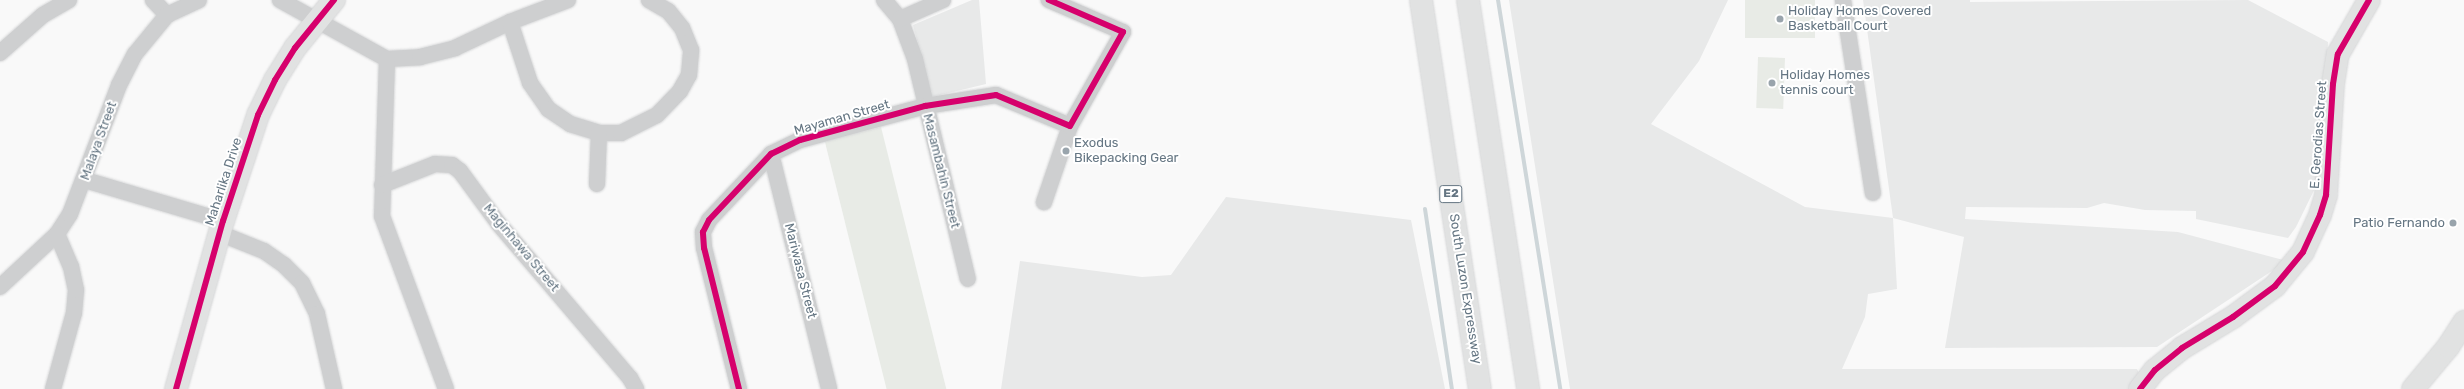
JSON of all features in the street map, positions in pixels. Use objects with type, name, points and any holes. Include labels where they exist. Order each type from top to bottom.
[{"type":"main road","name":"Maharlika Drive","points":[[176,389],[221,227],[258,115],[274,80],[316,20],[334,0]]},
{"type":"main road","name":"South Luzon Expressway","points":[[1421,0],[1480,389]]},
{"type":"main road","points":[[1468,0],[1528,389]]},
{"type":"main road","name":"E. Gerodias Street","points":[[2140,389],[2155,370],[2182,348],[2233,317],[2275,286],[2295,265],[2303,252],[2320,215],[2326,195],[2333,84],[2338,54],[2369,0]]},
{"type":"main road","points":[[2413,389],[2448,347],[2464,322]]},
{"type":"street","points":[[0,53],[43,15],[69,0]]},
{"type":"street","points":[[153,0],[167,15]]},
{"type":"street","name":"Malaya Street","points":[[0,287],[57,234],[70,214],[85,180],[125,70],[167,15],[199,0]]},
{"type":"street","points":[[280,0],[387,59],[420,58],[455,48],[510,22],[568,0]]},
{"type":"street","points":[[510,22],[530,83],[548,109],[570,124],[599,133],[621,133],[657,115],[680,91],[689,75],[691,50],[682,28],[668,11],[649,0]]},
{"type":"street","name":"Masambahin Street","points":[[884,0],[900,19],[915,59],[925,106],[968,279]]},
{"type":"street","points":[[900,19],[943,0]]},
{"type":"street","points":[[1044,202],[1070,126],[1123,32],[1049,0]]},
{"type":"street","points":[[1843,0],[1873,193]]},
{"type":"street","points":[[387,59],[382,216],[446,389]]},
{"type":"street","name":"Mayaman Street","points":[[739,389],[704,248],[703,232],[709,220],[771,154],[800,140],[925,106],[996,95],[1070,126]]},
{"type":"street","points":[[597,184],[599,133]]},
{"type":"street","name":"Mariwasa Street","points":[[771,154],[829,389]]},
{"type":"street","name":"Maginhawa Street","points":[[382,185],[435,164],[452,165],[460,171],[498,223],[546,277],[636,389]]},
{"type":"street","points":[[85,180],[221,227],[264,251],[284,265],[302,283],[317,314],[334,389]]},
{"type":"street","points":[[54,389],[74,313],[76,290],[71,267],[57,234]]},
{"type":"shaded area","points":[[972,0],[979,0],[986,84],[932,97],[913,25]]},
{"type":"shaded area","points":[[1509,0],[1728,0],[1699,61],[1651,124],[1805,207],[1893,218],[1897,289],[1868,294],[1865,317],[1842,369],[2137,369],[2141,377],[2131,389],[1570,389]]},
{"type":"shaded area","name":"Holiday Homes Covered Basketball Court","points":[[1745,0],[1815,0],[1815,38],[1745,38]]},
{"type":"shaded area","points":[[1863,0],[1970,0],[1970,2],[2248,0],[2328,42],[2320,178],[2296,227],[2288,238],[2196,219],[2196,211],[2145,210],[2104,203],[2087,208],[1966,207],[1965,219],[2178,232],[2287,261],[2157,347],[1945,348],[1964,237],[1893,218]]},
{"type":"shaded area","name":"Holiday Homes tennis court","points":[[1758,57],[1785,58],[1783,109],[1756,108]]},
{"type":"shaded area","points":[[881,127],[946,389],[887,389],[825,141]]},
{"type":"shaded area","points":[[1226,197],[1411,220],[1445,389],[1001,389],[1020,261],[1142,277],[1171,275]]},
{"type":"waterway","points":[[1498,0],[1560,389]]},
{"type":"waterway","points":[[1425,209],[1452,389]]},
{"type":"cycle path","points":[[176,389],[223,221],[258,115],[275,80],[295,48],[334,0]]},
{"type":"cycle path","points":[[739,389],[704,248],[703,232],[709,220],[771,154],[800,140],[925,106],[996,95],[1070,126],[1123,32],[1049,0]]},
{"type":"cycle path","points":[[2140,389],[2155,370],[2182,348],[2233,317],[2275,286],[2303,252],[2320,215],[2326,195],[2333,84],[2338,54],[2369,0]]},
{"type":"place","name":"Holiday Homes Covered Basketball Court","points":[[1780,19]]},
{"type":"place","name":"Holiday Homes tennis court","points":[[1772,83]]},
{"type":"place","name":"Exodus Bikepacking Gear","points":[[1066,151]]},
{"type":"place","name":"Patio Fernando","points":[[2453,223]]}]
